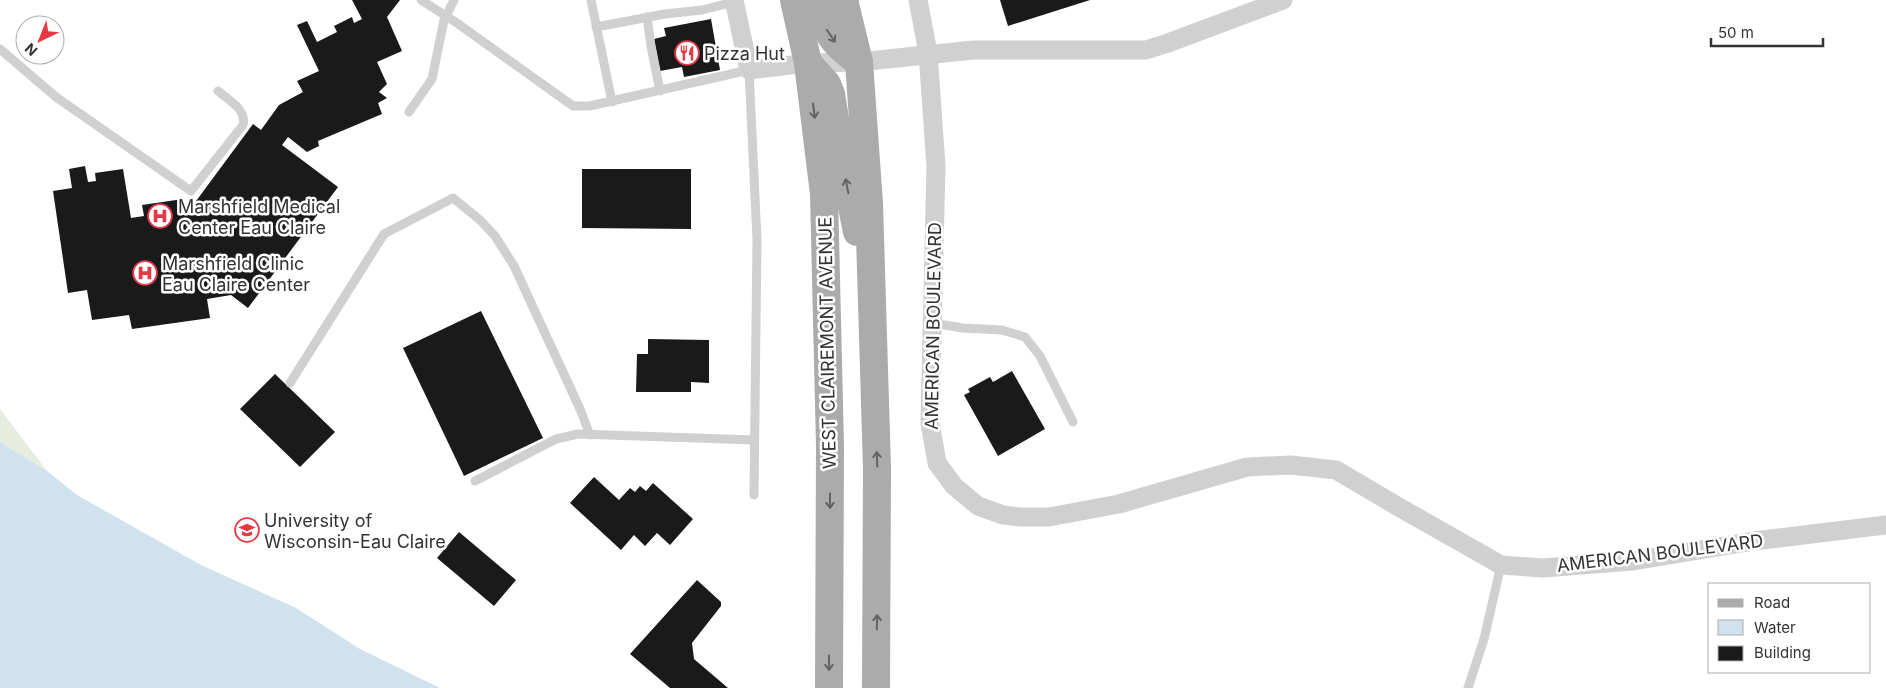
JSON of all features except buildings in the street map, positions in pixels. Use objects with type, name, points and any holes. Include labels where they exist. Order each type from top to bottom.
[{"type":"main road","name":"WEST CLAIREMONT AVENUE","points":[[794,0],[808,63],[824,194],[830,446],[829,688]]},
{"type":"main road","points":[[818,0],[823,24],[831,37],[838,47],[859,62]]},
{"type":"main road","points":[[844,0],[859,62],[869,204],[877,468],[876,688]]},
{"type":"main road","points":[[808,63],[827,84],[831,94],[838,138],[872,302]]},
{"type":"street","name":"AMERICAN BOULEVARD","points":[[918,0],[928,53],[936,166],[930,423],[934,454],[940,469],[967,498],[983,508],[1003,515],[1049,517],[1119,504],[1247,467],[1291,465],[1336,470],[1501,565],[1543,568],[1632,561],[1754,541],[1886,525]]},
{"type":"street","points":[[734,1],[749,70],[808,63],[859,62],[928,53],[973,50],[1146,50],[1283,0]]},
{"type":"lane","points":[[420,0],[446,16],[570,104],[579,107],[612,102],[749,70],[757,239],[754,495]]},
{"type":"lane","points":[[409,112],[432,79],[446,16],[454,0]]},
{"type":"lane","points":[[591,0],[612,102]]},
{"type":"lane","points":[[596,27],[647,17],[702,10],[734,1]]},
{"type":"lane","points":[[647,17],[660,91]]},
{"type":"lane","points":[[0,49],[56,97],[191,191],[245,120],[244,114],[218,91]]},
{"type":"lane","points":[[290,383],[384,234],[453,198],[480,220],[495,236],[514,266],[580,409],[590,435]]},
{"type":"lane","points":[[932,323],[963,328],[1002,330],[1025,337],[1040,356],[1073,422]]},
{"type":"lane","points":[[474,481],[556,439],[572,435],[754,440]]},
{"type":"lane","points":[[1468,688],[1484,640],[1501,565]]},
{"type":"shaded area","points":[[0,409],[47,471],[0,442]]},
{"type":"water","points":[[0,442],[47,471],[77,495],[201,565],[296,608],[360,649],[440,688],[0,688]]},
{"type":"place","name":"Pizza Hut","points":[[687,53]]},
{"type":"place","name":"Marshfield Medical Center Eau Claire","points":[[160,216]]},
{"type":"place","name":"Marshfield Clinic Eau Claire Center","points":[[145,273]]},
{"type":"place","name":"University of Wisconsin-Eau Claire","points":[[247,530]]}]
